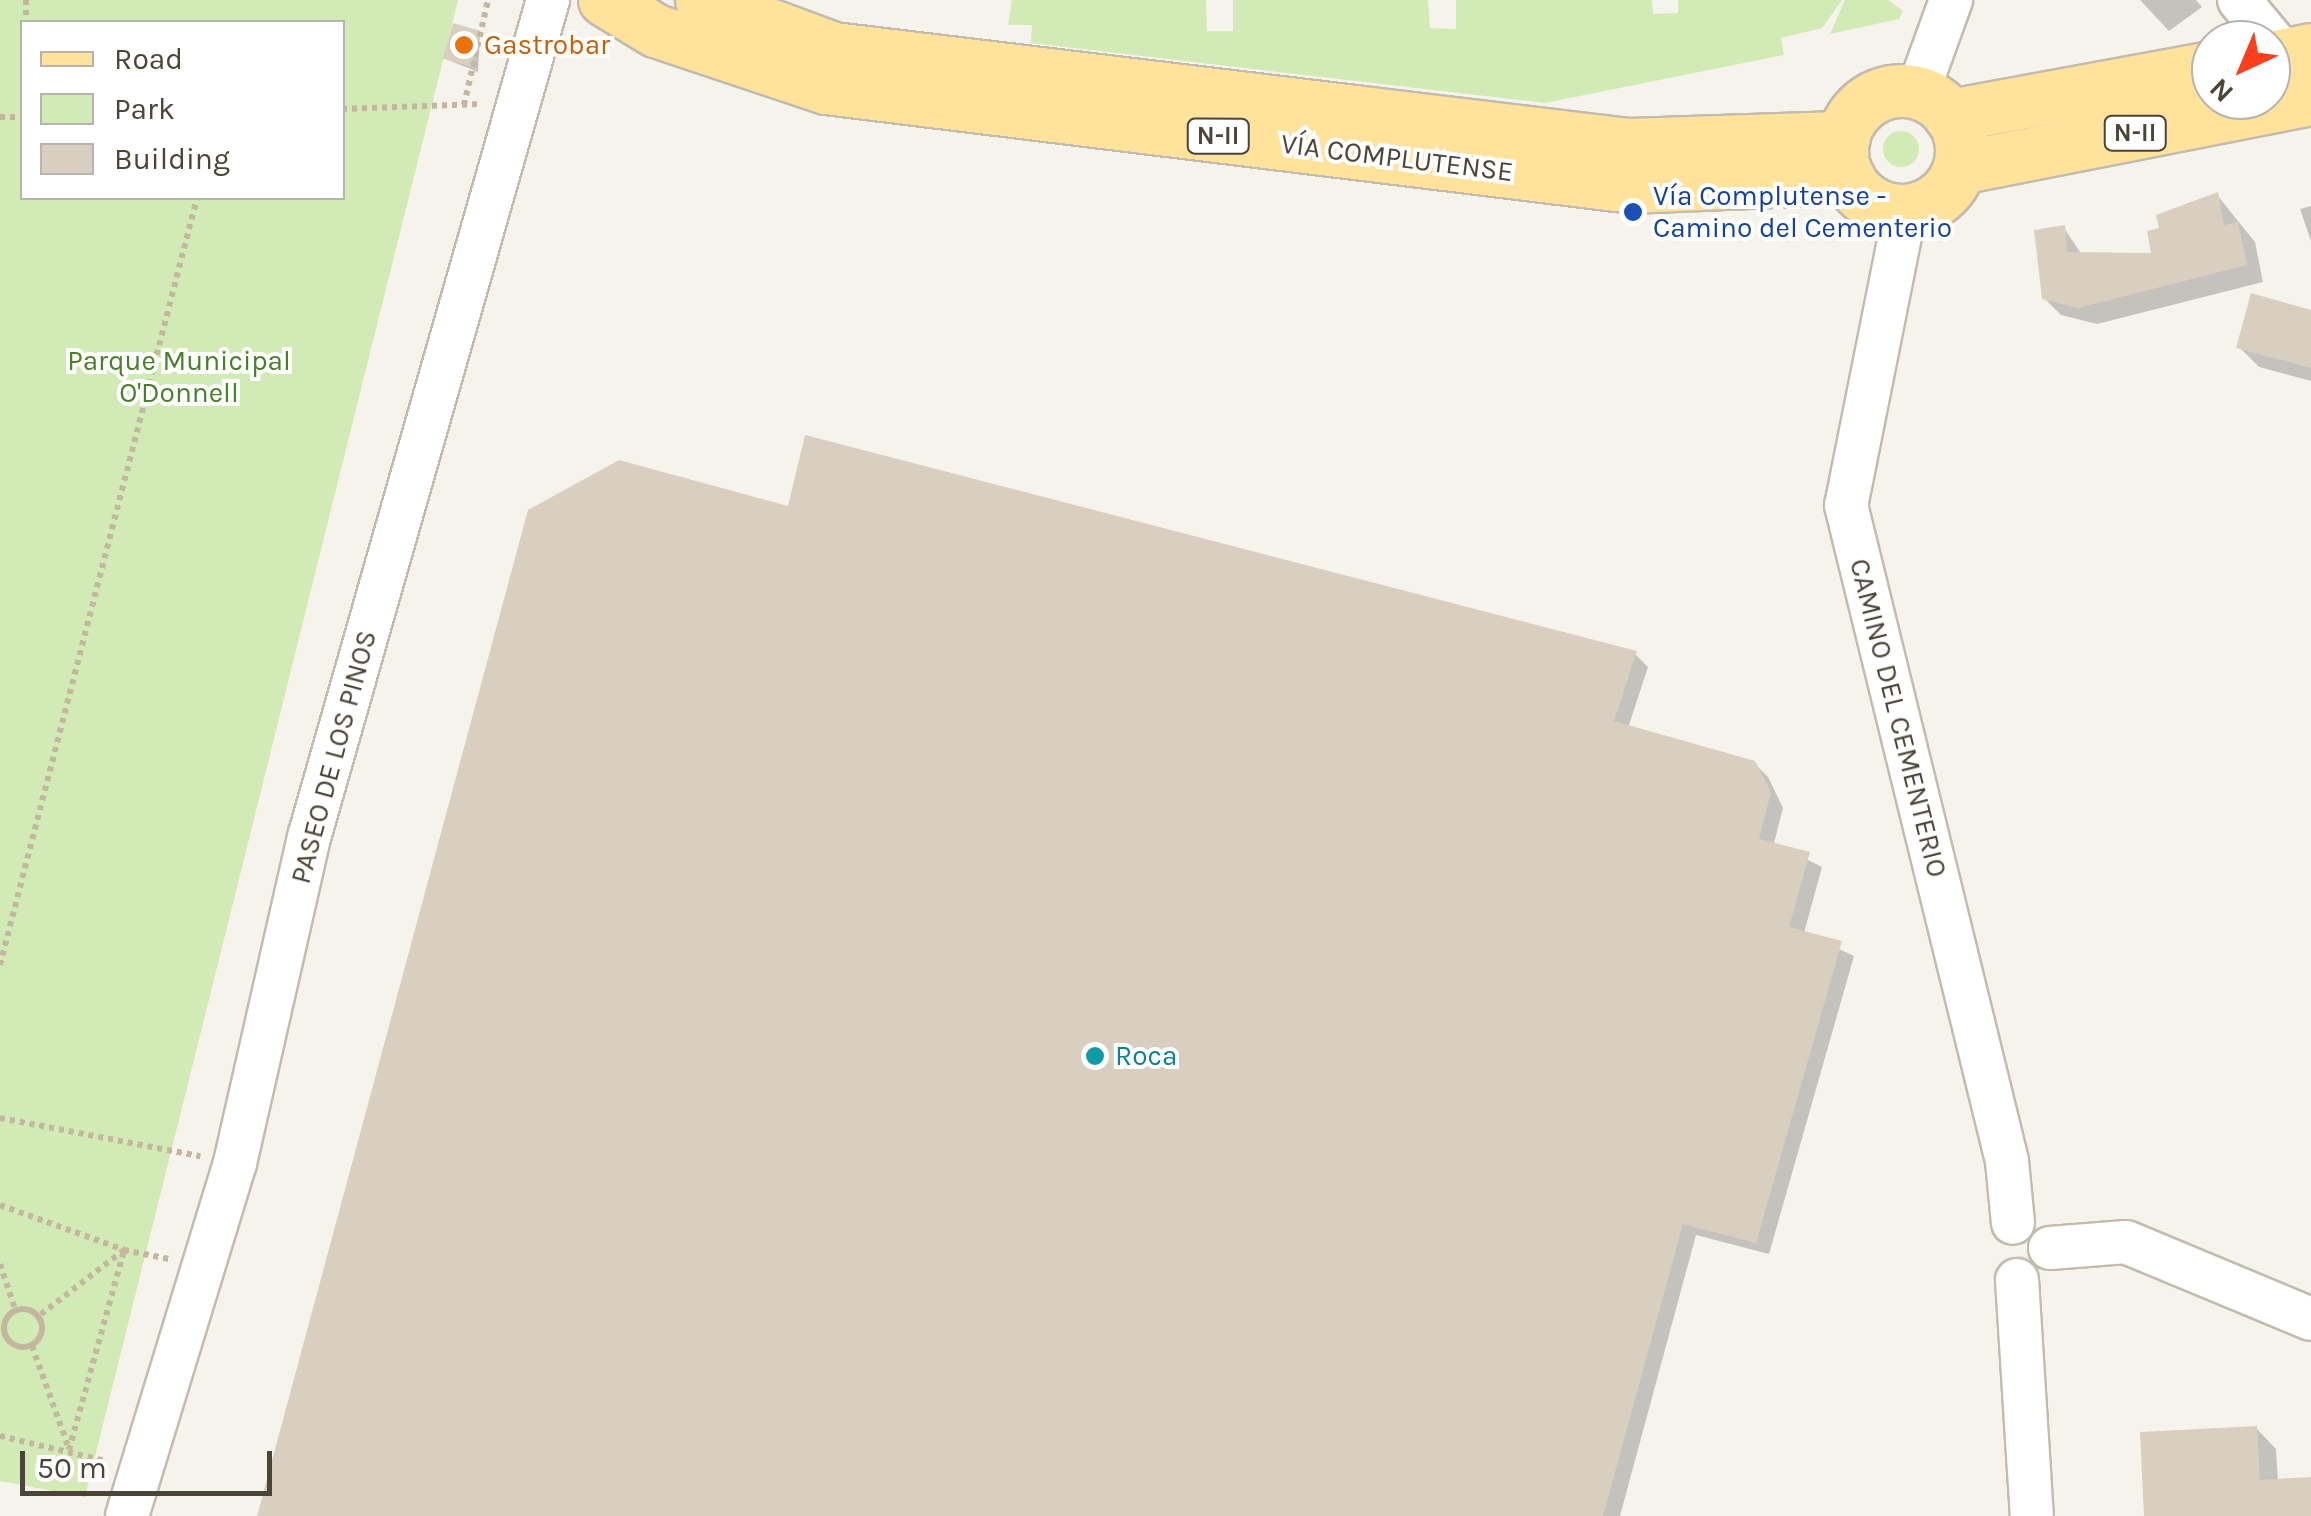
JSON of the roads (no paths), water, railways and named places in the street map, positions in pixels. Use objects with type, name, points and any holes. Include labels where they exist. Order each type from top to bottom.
[{"type":"main road","name":"VÍA COMPLUTENSE","points":[[606,0],[656,31],[826,88],[1632,187],[1846,158]]},
{"type":"main road","name":"VÍA COMPLUTENSE","points":[[702,0],[834,50],[1629,145],[1846,158]]},
{"type":"main road","name":"N-II","points":[[1960,168],[2295,66]]},
{"type":"main road","name":"N-II","points":[[1846,158],[1867,103],[1934,104],[2191,71]]},
{"type":"main road","points":[[1846,158],[1875,204],[1905,211],[1938,200],[1960,168],[1934,104]]},
{"type":"street","name":"PASEO DE LOS PINOS","points":[[127,1516],[235,1163],[310,834],[548,0]]},
{"type":"street","points":[[1934,104],[1950,0]]},
{"type":"street","points":[[2239,0],[2295,66]]},
{"type":"street","name":"CAMINO DEL CEMENTERIO","points":[[1905,211],[1846,506],[2006,1161],[2013,1223]]},
{"type":"street","points":[[2032,1516],[2017,1280],[1992,1253],[2013,1223],[2032,1224],[2050,1248]]},
{"type":"street","points":[[2050,1248],[2126,1242],[2311,1319]]},
{"type":"street","points":[[2017,1280],[2038,1275],[2050,1248]]},
{"type":"place","name":"Gastrobar","points":[[464,45]]},
{"type":"place","name":"Vía Complutense - Camino del Cementerio","points":[[1633,212]]},
{"type":"place","name":"Roca","points":[[1095,1056]]},
{"type":"park label","name":"Parque Municipal O'Donnell","points":[[179,377]]}]
